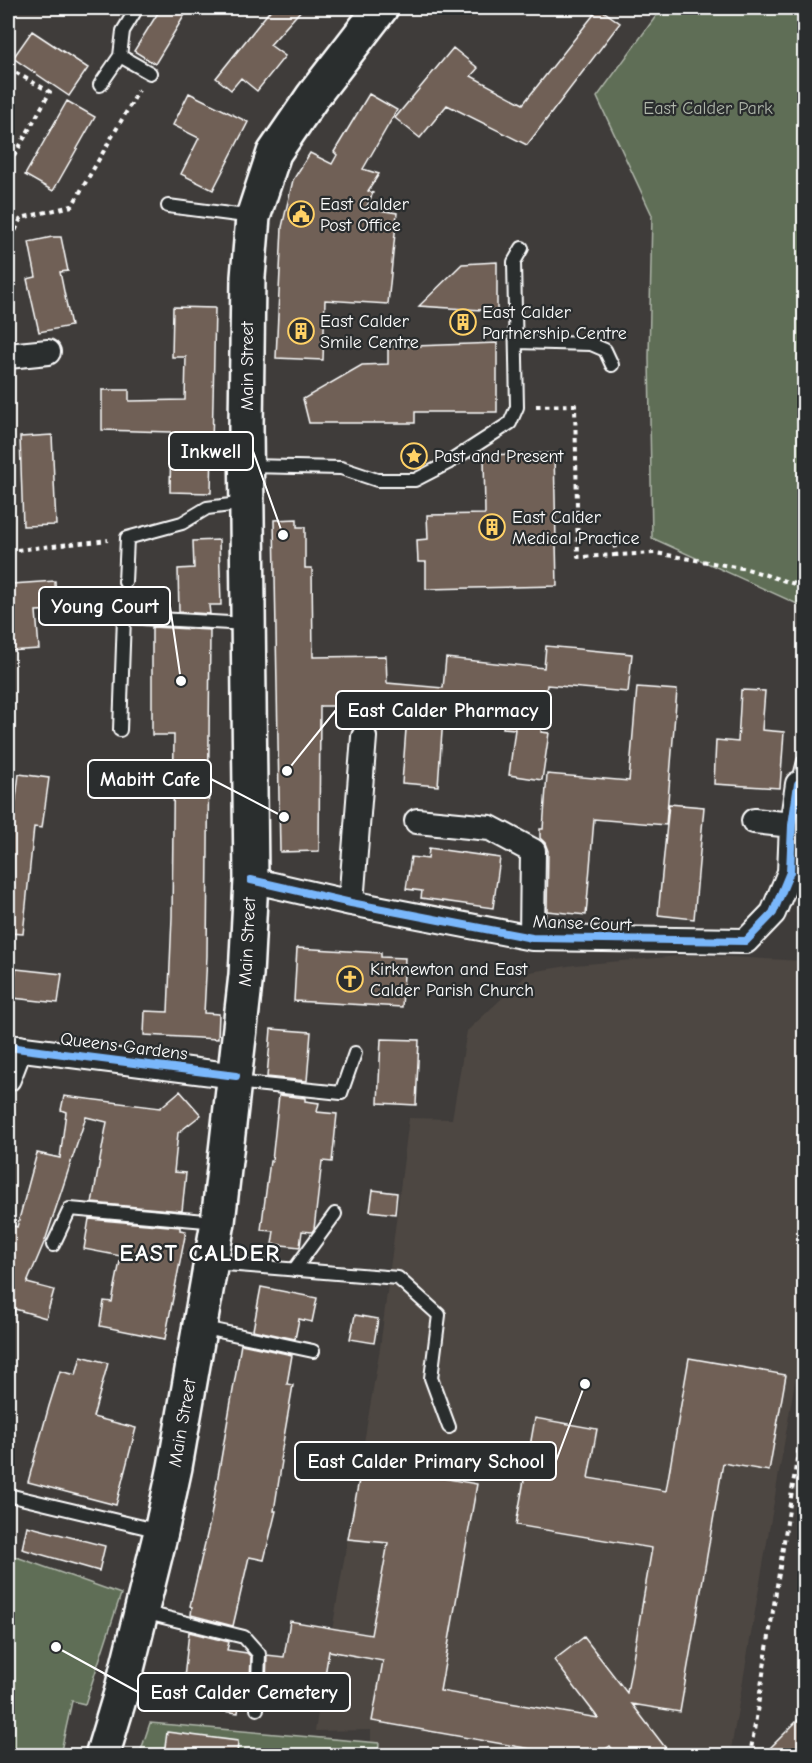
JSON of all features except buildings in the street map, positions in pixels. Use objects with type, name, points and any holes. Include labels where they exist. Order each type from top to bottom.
[{"type":"main road","name":"Main Street","points":[[102,1755],[121,1693],[175,1467],[219,1222],[236,1079],[246,975],[251,880],[247,466],[248,277],[253,217],[274,153],[313,96],[381,8]]},
{"type":"street","points":[[8,356],[48,352]]},
{"type":"street","points":[[351,903],[364,737]]},
{"type":"street","name":"Manse Court","points":[[251,880],[351,903],[532,938],[746,941],[773,914],[790,872],[792,825],[798,784]]},
{"type":"street","points":[[754,820],[792,825]]},
{"type":"street","name":"Manse Court","points":[[417,821],[490,828],[532,851],[532,938]]},
{"type":"street","name":"Queens Gardens","points":[[8,1078],[14,1048],[236,1079]]},
{"type":"lane","points":[[100,85],[120,56],[123,31],[137,8]]},
{"type":"lane","points":[[120,56],[150,73]]},
{"type":"lane","points":[[168,206],[253,217]]},
{"type":"lane","points":[[247,466],[341,468],[377,480],[415,480],[448,463],[510,423],[517,407],[514,262],[522,248]]},
{"type":"lane","points":[[517,342],[591,344],[605,350],[612,365]]},
{"type":"lane","points":[[125,582],[127,538],[182,524],[207,508],[247,503]]},
{"type":"lane","points":[[120,730],[124,617],[248,624]]},
{"type":"lane","points":[[798,784],[804,761]]},
{"type":"lane","points":[[236,1079],[341,1093],[355,1053]]},
{"type":"lane","points":[[53,1245],[70,1209],[219,1222]]},
{"type":"lane","points":[[294,1270],[335,1214]]},
{"type":"lane","points":[[212,1263],[398,1278],[439,1315],[431,1377],[449,1427]]},
{"type":"lane","points":[[199,1327],[313,1351]]},
{"type":"lane","points":[[8,1496],[161,1532]]},
{"type":"lane","points":[[141,1612],[244,1637],[259,1654],[257,1709]]},
{"type":"path","points":[[8,68],[50,92],[8,167]]},
{"type":"path","points":[[8,247],[21,218],[72,206],[150,73]]},
{"type":"path","points":[[517,407],[575,405],[578,557],[656,553],[747,568],[804,587]]},
{"type":"path","points":[[613,535],[616,555]]},
{"type":"path","points":[[8,551],[127,538]]},
{"type":"path","points":[[750,1755],[804,1415]]},
{"type":"shaded area","points":[[692,955],[804,961],[804,1329],[730,1755],[371,1755],[371,1730],[315,1731],[380,1348],[409,1118],[452,1119],[467,1031],[530,972],[574,965]]},
{"type":"green space","name":"East Calder Park","points":[[668,8],[804,8],[804,607],[652,538],[649,358],[652,215],[597,97],[656,16]]},
{"type":"green space","points":[[8,1554],[121,1594],[85,1704],[72,1701],[60,1755],[8,1755]]},
{"type":"green space","points":[[150,1723],[379,1743],[378,1755],[139,1756]]},
{"type":"cycle path","points":[[251,880],[351,903],[532,938],[746,941],[773,913],[790,872],[792,825],[798,784]]},
{"type":"cycle path","points":[[8,1047],[236,1076]]},
{"type":"place","name":"East Calder Post Office","points":[[301,214]]},
{"type":"place","name":"East Calder Partnership Centre","points":[[463,322]]},
{"type":"place","name":"East Calder Smile Centre","points":[[301,331]]},
{"type":"place","name":"Past and Present","points":[[414,456]]},
{"type":"place","name":"East Calder Medical Practice","points":[[492,527]]},
{"type":"place","name":"Inkwell","points":[[283,535]]},
{"type":"place","name":"Young Court","points":[[181,681]]},
{"type":"place","name":"East Calder Pharmacy","points":[[287,771]]},
{"type":"place","name":"Mabitt Cafe","points":[[284,817]]},
{"type":"place","name":"Kirknewton and East Calder Parish Church","points":[[350,979]]},
{"type":"place","name":"East Calder Primary School","points":[[585,1384]]},
{"type":"place","name":"East Calder Cemetery","points":[[56,1647]]},
{"type":"district","name":"EAST CALDER","points":[[200,1253]]}]
